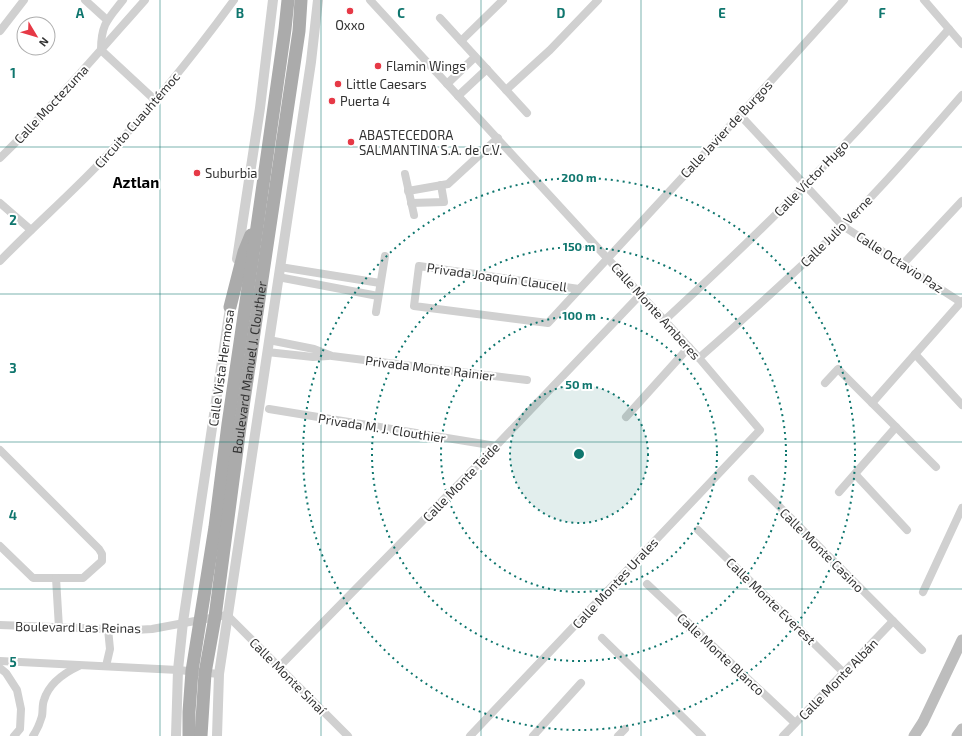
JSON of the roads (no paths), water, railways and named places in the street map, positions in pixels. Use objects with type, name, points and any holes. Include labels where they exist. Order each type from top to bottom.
[{"type":"main road","name":"Boulevard Manuel J. Clouthier","points":[[188,736],[192,671],[215,527],[229,416],[260,210],[288,0]]},
{"type":"main road","name":"Boulevard Manuel J. Clouthier","points":[[201,736],[205,673],[221,616],[240,427],[300,31],[301,0]]},
{"type":"main road","points":[[230,307],[244,252],[260,210]]},
{"type":"main road","points":[[914,736],[923,722],[962,640]]},
{"type":"main road","points":[[958,736],[962,729]]},
{"type":"street","points":[[0,31],[24,0]]},
{"type":"street","points":[[85,0],[107,20]]},
{"type":"street","points":[[123,0],[107,20],[101,34],[101,50],[156,101]]},
{"type":"street","name":"Calle Moctezuma","points":[[0,158],[19,140],[145,0]]},
{"type":"street","name":"Circuito Cuauhtémoc","points":[[0,261],[95,168],[156,101],[200,47],[234,0]]},
{"type":"street","name":"Calle Vista Hermosa","points":[[176,736],[178,670],[184,622],[260,108],[273,0]]},
{"type":"street","points":[[216,736],[221,616],[269,340],[318,0]]},
{"type":"street","name":"Calle Monte Amberes","points":[[370,0],[700,358],[760,430]]},
{"type":"street","points":[[461,41],[503,0]]},
{"type":"street","points":[[506,90],[550,50],[598,0]]},
{"type":"street","name":"Calle Javier de Burgos","points":[[607,258],[740,115],[844,0]]},
{"type":"street","points":[[924,0],[962,44]]},
{"type":"street","points":[[440,18],[527,113]]},
{"type":"street","name":"Calle Víctor Hugo","points":[[665,320],[736,254],[805,185],[878,108],[949,29]]},
{"type":"street","points":[[447,84],[475,57]]},
{"type":"street","points":[[458,96],[487,69]]},
{"type":"street","name":"Calle Julio Verne","points":[[700,358],[773,294],[843,226],[915,149],[962,95]]},
{"type":"street","name":"Calle Octavio Paz","points":[[740,115],[843,226],[962,302]]},
{"type":"street","points":[[408,191],[448,184],[498,138]]},
{"type":"street","points":[[405,174],[414,215]]},
{"type":"street","points":[[411,203],[444,202],[441,186]]},
{"type":"street","points":[[903,264],[962,201]]},
{"type":"street","points":[[0,202],[30,230]]},
{"type":"street","points":[[376,312],[385,256]]},
{"type":"street","name":"Privada Joaquín Claucell","points":[[579,289],[419,266],[414,306],[548,322],[579,289],[607,258]]},
{"type":"street","points":[[279,272],[380,283]]},
{"type":"street","points":[[279,272],[378,296]]},
{"type":"street","name":"Calle Monte Teide","points":[[279,667],[496,446],[641,294]]},
{"type":"street","points":[[872,403],[962,302]]},
{"type":"street","name":"Privada Monte Rainier","points":[[269,340],[314,349],[332,356]]},
{"type":"street","points":[[626,417],[689,347]]},
{"type":"street","name":"Privada Monte Rainier","points":[[267,352],[313,357],[332,356],[527,380]]},
{"type":"street","points":[[915,354],[962,405]]},
{"type":"street","points":[[825,383],[838,370],[936,467]]},
{"type":"street","name":"Privada M. J. Clouthier","points":[[269,409],[496,446]]},
{"type":"street","points":[[839,492],[896,427]]},
{"type":"street","name":"Calle Montes Urales","points":[[470,736],[760,430]]},
{"type":"street","points":[[0,450],[99,549],[102,554],[102,561],[83,578],[33,578],[0,546]]},
{"type":"street","points":[[855,474],[907,530]]},
{"type":"street","name":"Calle Monte Casino","points":[[752,479],[922,650]]},
{"type":"street","points":[[924,592],[962,508]]},
{"type":"street","name":"Calle Monte Everest","points":[[698,530],[844,673]]},
{"type":"street","points":[[56,578],[59,628]]},
{"type":"street","name":"Calle Monte Blanco","points":[[647,584],[795,723]]},
{"type":"street","name":"Boulevard Las Reinas","points":[[0,626],[140,630],[221,616]]},
{"type":"street","name":"Calle Monte Sinaí","points":[[221,616],[279,667],[348,736]]},
{"type":"street","name":"Calle Monte Albán","points":[[783,736],[893,621]]},
{"type":"street","points":[[106,666],[110,649],[108,629]]},
{"type":"street","points":[[602,638],[702,736]]},
{"type":"street","points":[[0,661],[178,670],[219,674]]},
{"type":"street","points":[[33,736],[42,715],[44,699],[52,684],[65,672],[82,665]]},
{"type":"street","points":[[0,668],[6,673],[17,690],[21,709],[20,729],[14,736]]},
{"type":"street","points":[[533,736],[581,683]]},
{"type":"street","points":[[618,736],[626,729]]},
{"type":"place","name":"Oxxo","points":[[350,11]]},
{"type":"place","name":"Flamin Wings","points":[[378,66]]},
{"type":"place","name":"Little Caesars","points":[[338,84]]},
{"type":"place","name":"Puerta 4","points":[[332,101]]},
{"type":"place","name":"ABASTECEDORA SALMANTINA S.A. de C.V.","points":[[351,142]]},
{"type":"place","name":"Suburbia","points":[[197,173]]},
{"type":"district","name":"Aztlan","points":[[136,183]]}]
